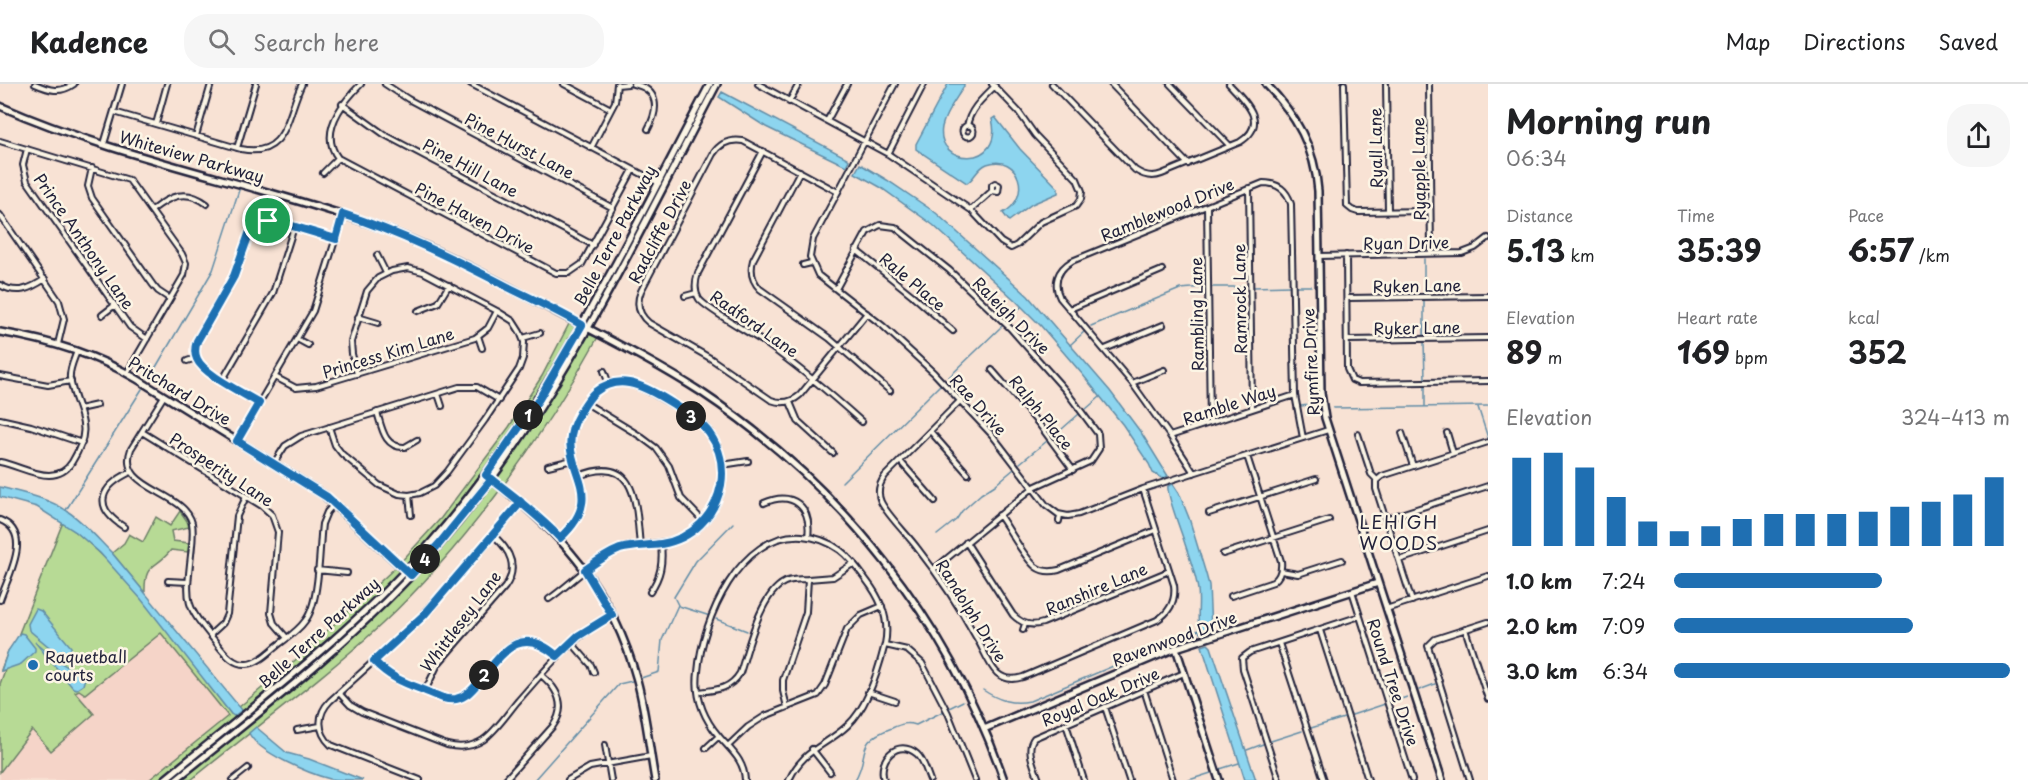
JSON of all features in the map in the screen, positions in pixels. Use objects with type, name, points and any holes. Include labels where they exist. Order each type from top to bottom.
[{"type":"street","points":[[35,84],[58,91],[74,84]]},
{"type":"street","points":[[104,144],[122,84]]},
{"type":"street","points":[[156,124],[167,84]]},
{"type":"street","points":[[196,136],[212,84]]},
{"type":"street","points":[[237,148],[256,84]]},
{"type":"street","points":[[114,112],[237,148],[259,150],[272,145],[280,138],[287,126],[302,84]]},
{"type":"street","points":[[323,173],[338,158],[332,148],[331,140],[336,117],[342,104],[361,84]]},
{"type":"street","name":"Pine Hurst Lane","points":[[385,84],[412,102],[613,208]]},
{"type":"street","points":[[471,84],[664,185]]},
{"type":"street","points":[[564,84],[611,109]]},
{"type":"street","points":[[591,148],[616,99],[617,84],[628,84]]},
{"type":"street","points":[[633,84],[646,89],[655,103],[655,113],[648,129]]},
{"type":"street","name":"Belle Terre Parkway","points":[[175,780],[333,651],[411,575],[492,479],[556,385],[710,84]]},
{"type":"street","name":"Belle Terre Parkway","points":[[164,780],[325,649],[406,570],[486,475],[533,408],[585,327],[717,84]]},
{"type":"street","points":[[758,84],[888,154],[971,210],[1004,245],[1011,248],[1041,222],[1076,206],[1082,195],[1082,186],[1032,132],[1018,111],[993,85],[976,105],[968,119],[967,126]]},
{"type":"street","points":[[789,102],[799,84]]},
{"type":"street","points":[[827,121],[847,84]]},
{"type":"street","points":[[803,266],[812,263],[810,252],[812,242],[896,84]]},
{"type":"street","points":[[888,154],[924,84]]},
{"type":"street","points":[[1052,84],[1137,172],[1147,176],[1156,176],[1188,164],[1240,142],[1249,135],[1254,118],[1250,106],[1229,84]]},
{"type":"street","points":[[1111,84],[1188,164]]},
{"type":"street","points":[[1170,84],[1230,146]]},
{"type":"street","name":"Rymfire Drive","points":[[1266,84],[1295,118],[1312,155],[1318,191],[1321,393],[1328,430],[1442,780]]},
{"type":"street","points":[[1344,84],[1346,204],[1350,210],[1356,212],[1430,211]]},
{"type":"street","name":"Ryall Lane","points":[[1386,84],[1388,211]]},
{"type":"street","name":"Ryapple Lane","points":[[1429,84],[1431,253]]},
{"type":"street","name":"Pine Hill Lane","points":[[342,104],[386,135],[593,245]]},
{"type":"street","name":"Whiteview Parkway","points":[[0,106],[50,127],[343,214],[386,229],[436,250],[585,327],[670,373],[725,408],[778,449],[824,492],[873,546],[915,602],[953,665],[984,729],[1004,780]]},
{"type":"street","points":[[0,141],[129,180],[180,250],[185,261],[185,273],[127,373]]},
{"type":"street","name":"Radcliffe Drive","points":[[790,402],[771,400],[710,358],[651,324],[643,317],[638,306],[641,291],[716,150],[728,141],[746,142],[838,192]]},
{"type":"street","name":"Prince Anthony Lane","points":[[27,149],[23,165],[27,181],[132,329],[147,339]]},
{"type":"street","name":"Radford Lane","points":[[763,152],[698,273],[695,282],[696,293],[705,305],[767,344],[813,379],[862,422]]},
{"type":"street","name":"Pine Haven Drive","points":[[338,158],[554,273],[565,274],[577,270],[585,261],[633,170]]},
{"type":"street","points":[[92,168],[88,186],[92,198],[153,285],[170,299]]},
{"type":"street","points":[[800,171],[755,257],[749,276],[762,291],[840,346],[890,391]]},
{"type":"street","name":"Ramblewood Drive","points":[[1194,473],[1132,383],[1060,298],[1056,289],[1057,276],[1071,261],[1265,183],[1276,185],[1286,192],[1291,202],[1294,395],[1303,438]]},
{"type":"street","name":"Ramrock Lane","points":[[1249,188],[1252,409]]},
{"type":"street","points":[[971,210],[992,191]]},
{"type":"street","points":[[152,210],[168,198],[178,195],[207,204]]},
{"type":"street","name":"Rambling Lane","points":[[1207,206],[1210,423]]},
{"type":"street","points":[[237,441],[317,302],[343,214]]},
{"type":"street","points":[[0,215],[58,298],[63,311],[63,325],[58,344]]},
{"type":"street","points":[[255,216],[259,224]]},
{"type":"street","points":[[259,403],[204,369],[196,358],[197,341],[234,276],[249,234],[259,224],[272,221],[336,239]]},
{"type":"street","name":"Raleigh Drive","points":[[836,289],[864,236],[871,229],[882,225],[895,227],[949,270],[1010,328],[1066,391],[1097,432],[1100,443],[1096,455],[1088,463],[1033,488],[933,569]]},
{"type":"street","points":[[222,381],[273,294],[294,227]]},
{"type":"street","name":"Ryan Drive","points":[[1319,256],[1470,251],[1488,238]]},
{"type":"street","name":"Rale Place","points":[[856,250],[953,331]]},
{"type":"street","points":[[377,255],[386,273]]},
{"type":"street","points":[[1346,255],[1348,374],[1352,381],[1356,383],[1488,381]]},
{"type":"street","name":"Rae Drive","points":[[812,263],[820,277],[867,313],[961,400],[993,436],[1048,507],[1060,514]]},
{"type":"street","points":[[329,427],[336,447],[349,461],[384,489],[396,494],[409,495],[426,490],[440,480],[499,400],[521,363],[524,351],[523,338],[513,321],[497,311],[426,273],[414,269],[397,269],[386,273],[368,289],[351,347],[357,374]]},
{"type":"street","points":[[1070,309],[1162,270]]},
{"type":"street","points":[[0,285],[10,290],[24,290],[45,279]]},
{"type":"street","points":[[418,311],[438,303],[449,285]]},
{"type":"street","points":[[685,296],[696,293]]},
{"type":"street","name":"Ryken Lane","points":[[1347,298],[1488,296]]},
{"type":"street","points":[[102,315],[115,305]]},
{"type":"street","name":"Princess Kim Lane","points":[[274,377],[289,386],[304,388],[357,374],[478,336],[488,327],[497,311]]},
{"type":"street","points":[[832,453],[796,419],[790,402],[799,396],[867,313]]},
{"type":"street","points":[[358,317],[378,323]]},
{"type":"street","points":[[1105,349],[1163,325]]},
{"type":"street","name":"Pritchard Drive","points":[[0,332],[77,350],[127,373],[320,492],[411,575]]},
{"type":"street","points":[[523,338],[540,333]]},
{"type":"street","points":[[478,336],[482,348]]},
{"type":"street","name":"Ryker Lane","points":[[1347,340],[1488,338]]},
{"type":"street","points":[[297,339],[308,345]]},
{"type":"street","points":[[0,462],[44,475],[56,475],[69,466],[82,443],[84,427],[70,372],[77,350]]},
{"type":"street","points":[[187,361],[196,358]]},
{"type":"street","name":"Ralph Place","points":[[992,370],[1039,424],[1073,470]]},
{"type":"street","points":[[1132,383],[1164,370]]},
{"type":"street","points":[[604,371],[609,384]]},
{"type":"street","points":[[0,376],[48,386],[71,381]]},
{"type":"street","points":[[549,599],[585,570],[614,552],[661,544],[685,536],[704,522],[719,495],[722,481],[722,465],[712,437],[705,427],[693,417],[637,385],[626,382],[609,384],[595,392],[586,403],[571,432],[572,460],[583,491],[581,510],[574,524],[560,538]]},
{"type":"street","points":[[274,463],[280,452],[301,436],[461,386],[472,386],[484,390],[499,400]]},
{"type":"street","points":[[438,394],[442,406]]},
{"type":"street","points":[[164,395],[129,455],[131,472],[139,481],[181,507],[190,518],[193,535],[187,593],[190,607],[231,659],[245,664],[259,660],[303,624],[311,613],[322,524],[334,504]]},
{"type":"street","name":"Ramble Way","points":[[1170,436],[1294,395]]},
{"type":"street","name":"Randolph Drive","points":[[961,400],[882,480],[879,488],[880,500],[933,569],[967,621],[994,669],[1002,676],[1012,679],[1023,677],[1159,619],[1168,610],[1174,598],[1174,588],[1143,489]]},
{"type":"street","points":[[586,403],[656,448],[669,466],[681,498],[704,522]]},
{"type":"street","points":[[79,409],[97,405]]},
{"type":"street","points":[[377,412],[386,437],[392,444],[405,447],[417,440]]},
{"type":"street","points":[[0,419],[31,426],[82,443]]},
{"type":"street","points":[[1059,521],[1060,514],[1070,516],[1079,514],[1143,489],[1328,430]]},
{"type":"street","points":[[930,431],[968,474]]},
{"type":"street","name":"Prosperity Lane","points":[[142,432],[268,511],[277,526],[278,537],[270,610],[273,621],[286,638]]},
{"type":"street","points":[[1402,433],[1413,466]]},
{"type":"street","points":[[1447,433],[1453,453]]},
{"type":"street","points":[[1358,434],[1370,472],[1377,480]]},
{"type":"street","points":[[1412,601],[1375,487],[1377,480],[1382,476],[1488,442]]},
{"type":"street","points":[[1231,596],[1271,583],[1281,571],[1281,561],[1247,456]]},
{"type":"street","points":[[548,466],[572,460]]},
{"type":"street","points":[[900,460],[935,501]]},
{"type":"street","points":[[722,465],[748,461]]},
{"type":"street","points":[[579,476],[592,471],[606,471],[619,476],[628,483],[635,499],[640,546]]},
{"type":"street","points":[[124,527],[107,513],[104,497],[112,482],[131,472]]},
{"type":"street","points":[[486,475],[521,502],[560,538],[585,570],[612,615],[636,677],[655,780]]},
{"type":"street","points":[[1209,513],[1316,479]]},
{"type":"street","points":[[1385,519],[1488,486]]},
{"type":"street","points":[[409,495],[411,515]]},
{"type":"street","points":[[210,635],[223,623],[227,614],[237,518],[246,497]]},
{"type":"street","points":[[764,503],[782,498],[799,504],[808,518],[808,537]]},
{"type":"street","points":[[420,780],[334,746],[324,737],[320,726],[324,708],[417,622],[521,502]]},
{"type":"street","points":[[999,515],[1031,562],[1049,572],[1156,531]]},
{"type":"street","points":[[0,520],[14,530],[18,544],[0,597]]},
{"type":"street","points":[[1223,554],[1329,520]]},
{"type":"street","points":[[1399,560],[1488,531]]},
{"type":"street","name":"Whittlesey Lane","points":[[425,691],[438,664],[510,578],[512,568],[510,555],[505,546],[493,535]]},
{"type":"street","points":[[745,780],[742,764],[729,746],[718,736],[704,712],[698,692],[698,667],[710,622],[722,596],[741,565],[754,551],[772,541],[808,537],[832,545],[854,563],[875,591],[882,606],[886,627],[885,645],[862,707],[850,723],[812,749],[800,761],[789,780]]},
{"type":"street","points":[[966,542],[1013,615],[1025,624],[1023,630]]},
{"type":"street","points":[[650,592],[657,581],[661,567],[661,544]]},
{"type":"street","points":[[1281,571],[1298,574],[1342,560]]},
{"type":"street","points":[[698,692],[725,688],[735,680],[741,671],[757,621],[774,592],[781,585],[788,581],[833,577],[854,563]]},
{"type":"street","points":[[317,570],[347,573]]},
{"type":"street","name":"Ranshire Lane","points":[[1025,624],[1043,623],[1169,571]]},
{"type":"street","points":[[1386,609],[1488,576]]},
{"type":"street","points":[[787,707],[783,680],[806,612],[808,579]]},
{"type":"street","points":[[168,581],[188,582]]},
{"type":"street","name":"Ravenwood Drive","points":[[984,729],[1176,648],[1377,583]]},
{"type":"street","name":"Round Tree Drive","points":[[1352,591],[1412,780]]},
{"type":"street","points":[[729,746],[756,722],[820,693],[847,629],[861,615],[882,606]]},
{"type":"street","points":[[339,693],[350,705],[362,712],[442,743],[462,747],[475,744],[486,737],[571,642],[612,615]]},
{"type":"street","points":[[1279,780],[1242,660],[1247,653],[1360,616]]},
{"type":"street","points":[[1470,780],[1428,648],[1429,643],[1433,640],[1488,622]]},
{"type":"street","points":[[1465,629],[1488,699]]},
{"type":"street","points":[[1320,630],[1368,780]]},
{"type":"street","points":[[374,661],[392,678],[448,699],[464,696],[505,651],[522,642],[531,641],[541,644],[557,656]]},
{"type":"street","points":[[571,642],[591,665],[594,672]]},
{"type":"street","points":[[1279,643],[1324,780]]},
{"type":"street","points":[[885,645],[907,650],[923,665],[948,713],[975,780]]},
{"type":"street","points":[[1176,648],[1219,780]]},
{"type":"street","name":"Royal Oak Drive","points":[[1039,780],[1030,752],[1030,742],[1035,737],[1184,674]]},
{"type":"street","points":[[505,780],[558,718],[560,705],[557,692],[541,675]]},
{"type":"street","points":[[1144,690],[1173,780]]},
{"type":"street","points":[[868,692],[894,701]]},
{"type":"street","points":[[1105,707],[1129,780]]},
{"type":"street","points":[[1066,724],[1084,780]]},
{"type":"street","points":[[297,730],[320,726]]},
{"type":"street","points":[[706,748],[718,736]]},
{"type":"street","points":[[605,745],[611,780]]},
{"type":"street","points":[[812,749],[830,772]]},
{"type":"street","points":[[884,780],[882,768],[886,757],[893,751],[902,749],[911,751],[919,757],[930,780]]},
{"type":"street","points":[[568,780],[585,770],[651,756]]},
{"type":"street","points":[[233,780],[248,768]]},
{"type":"shaded area","points":[[127,591],[228,716],[149,780],[0,780],[0,772],[33,730],[21,629]]},
{"type":"green space","points":[[570,322],[575,325],[576,331],[523,420],[448,520],[393,582],[322,649],[210,741],[207,741],[159,780],[149,780],[228,716],[161,633],[85,694],[79,690],[75,692],[94,714],[51,751],[32,730],[0,772],[0,684],[5,670],[1,670],[8,651],[16,641],[63,522],[87,542],[132,587],[231,714],[242,711],[239,707],[291,664],[398,565],[441,518],[509,427],[542,376]]},
{"type":"green space","points":[[590,335],[598,337],[553,414],[501,489],[444,560],[382,624],[288,704],[191,780],[178,780],[331,655],[453,530],[557,385],[560,384],[586,338]]},
{"type":"green space","points":[[180,511],[189,527],[171,531],[173,541],[189,543],[188,552],[171,550],[152,567],[145,583],[145,593],[112,553],[124,543],[129,534],[143,542],[156,517],[170,526]]},
{"type":"water","points":[[948,84],[964,84],[948,111],[942,127],[943,140],[949,150],[969,157],[980,154],[989,147],[993,135],[992,119],[995,117],[1020,149],[1058,188],[1058,193],[1032,204],[1009,221],[1003,213],[1012,206],[1018,197],[1020,188],[1014,170],[998,162],[987,164],[967,183],[916,149],[916,144]]},
{"type":"water","points":[[722,92],[847,158],[849,160],[846,166],[766,127],[719,97]]},
{"type":"water","points":[[860,164],[936,213],[1028,296],[1110,391],[1142,434],[1168,476],[1163,479],[1153,473],[1123,425],[1041,326],[933,225],[880,187],[855,173]]},
{"type":"water","points":[[1173,484],[1189,518],[1209,585],[1211,630],[1200,633],[1196,579],[1168,490],[1168,486]]},
{"type":"water","points":[[0,487],[52,503],[85,525],[112,553],[242,710],[234,716],[231,714],[141,599],[100,553],[76,532],[37,507],[0,497]]},
{"type":"water","points":[[36,609],[41,611],[71,647],[71,651],[66,656],[60,656],[29,630],[28,624]]},
{"type":"water","points":[[20,633],[24,634],[35,651],[21,664],[1,671],[8,651]]},
{"type":"water","points":[[35,642],[55,659],[85,678],[83,685],[77,689],[73,688]]},
{"type":"water","points":[[1208,644],[1211,647],[1256,780],[1245,780],[1202,646]]},
{"type":"water","points":[[256,727],[287,753],[363,780],[330,779],[285,761],[262,748],[254,740],[249,733]]},
{"type":"waterway","points":[[149,379],[213,270],[240,187]]},
{"type":"waterway","points":[[1424,259],[1424,294]]},
{"type":"waterway","points":[[1254,287],[1290,286]]},
{"type":"waterway","points":[[1296,286],[1311,286]]},
{"type":"waterway","points":[[1091,326],[1180,289],[1204,287]]},
{"type":"waterway","points":[[1211,287],[1246,287]]},
{"type":"waterway","points":[[1424,301],[1424,336]]},
{"type":"waterway","points":[[1009,319],[1021,307]]},
{"type":"waterway","points":[[949,377],[1002,326]]},
{"type":"waterway","points":[[1070,345],[1085,331]]},
{"type":"waterway","points":[[1424,342],[1425,379]]},
{"type":"waterway","points":[[842,482],[940,385]]},
{"type":"waterway","points":[[1425,386],[1425,406]]},
{"type":"waterway","points":[[66,510],[142,389]]},
{"type":"waterway","points":[[1086,409],[1100,397]]},
{"type":"waterway","points":[[1301,406],[1317,404]]},
{"type":"waterway","points":[[1333,408],[1488,406]]},
{"type":"waterway","points":[[1478,407],[1488,438]]},
{"type":"waterway","points":[[1054,436],[1079,414]]},
{"type":"waterway","points":[[1020,463],[1047,441]]},
{"type":"waterway","points":[[937,535],[956,520],[962,511],[981,494],[1014,469]]},
{"type":"waterway","points":[[641,678],[659,672],[662,640],[678,605],[674,597],[696,561],[733,523]]},
{"type":"waterway","points":[[679,606],[710,616]]},
{"type":"waterway","points":[[716,619],[747,631]]},
{"type":"waterway","points":[[983,690],[1005,701],[1030,701],[1199,630]]},
{"type":"waterway","points":[[534,780],[619,684],[632,681]]},
{"type":"waterway","points":[[1419,690],[1435,684]]},
{"type":"waterway","points":[[1392,702],[1407,697]]},
{"type":"waterway","points":[[949,708],[963,701]]},
{"type":"waterway","points":[[1352,715],[1385,704]]},
{"type":"waterway","points":[[855,780],[860,771],[867,743],[872,738],[901,725],[916,725],[944,711]]},
{"type":"waterway","points":[[1311,728],[1344,718]]},
{"type":"waterway","points":[[1271,741],[1302,731]]},
{"type":"waterway","points":[[1247,750],[1263,744]]},
{"type":"waterway","points":[[1220,769],[1239,763]]},
{"type":"waterway","points":[[1189,780],[1211,773]]},
{"type":"place","name":"Raquetball courts","points":[[33,665]]},
{"type":"district","name":"LEHIGH WOODS","points":[[1399,531]]},
{"type":"route","points":[[268,221],[253,228],[247,237],[234,276],[197,341],[196,358],[207,371],[259,403],[237,441],[327,497],[411,575],[492,479],[521,502],[534,513],[560,538],[574,524],[583,501],[582,486],[571,454],[572,428],[592,395],[612,383],[628,383],[643,388],[693,417],[709,432],[718,450],[722,481],[719,495],[709,515],[695,530],[677,540],[618,550],[585,570],[612,615],[578,636],[557,656],[547,647],[536,642],[517,643],[505,651],[469,693],[454,699],[441,697],[388,675],[374,661],[424,615],[521,502],[509,492],[492,479],[486,475],[539,399],[582,325],[444,254],[343,214],[336,239],[279,222],[268,221]]}]
